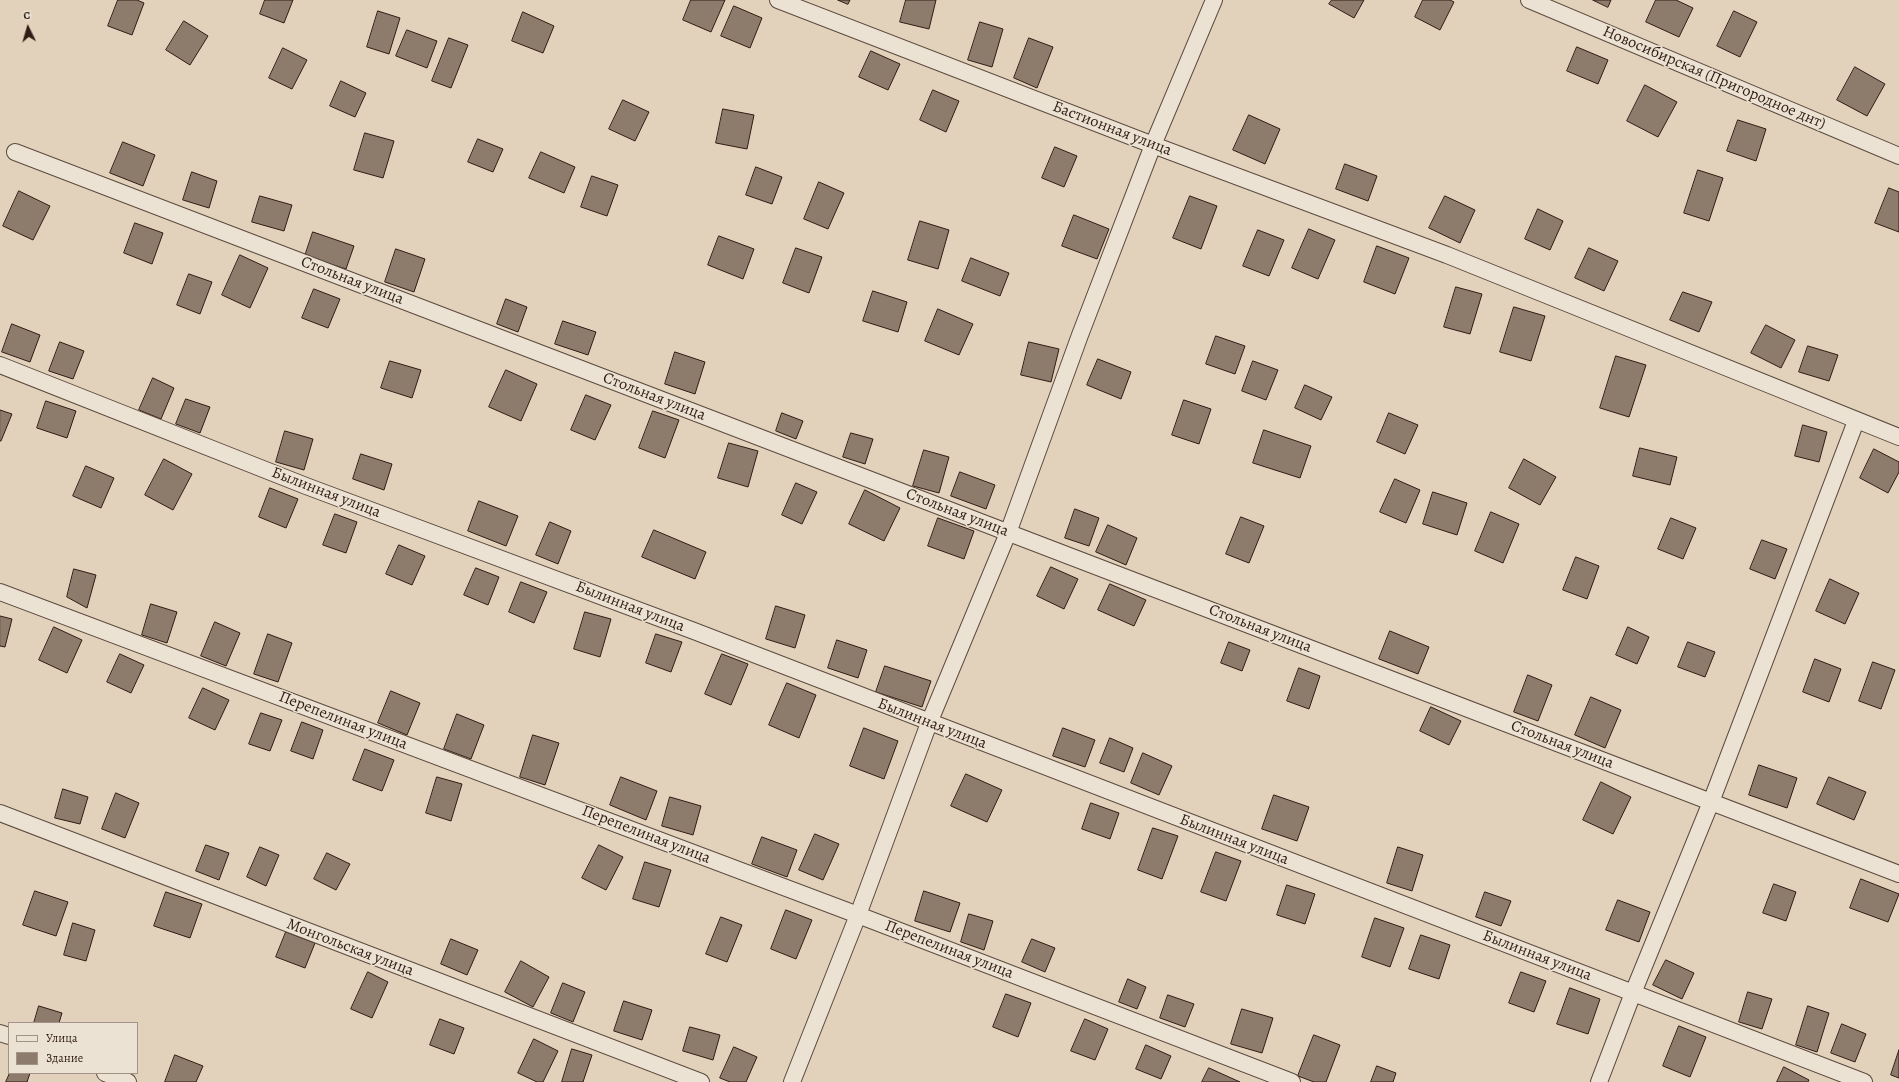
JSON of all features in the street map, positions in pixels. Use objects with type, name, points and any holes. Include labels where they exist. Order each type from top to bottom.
[{"type":"street","name":"Бастионная улица","points":[[778,0],[1153,145],[1447,255],[1856,421],[1899,437]]},
{"type":"street","points":[[792,1082],[858,915],[929,723],[1008,533],[1080,335],[1153,145],[1214,0]]},
{"type":"street","name":"Новосибирская (Пригородное днт)","points":[[1529,0],[1899,156]]},
{"type":"street","name":"Стольная улица","points":[[15,152],[1899,874]]},
{"type":"street","name":"Былинная улица","points":[[0,365],[306,486],[694,631],[929,723],[1864,1082]]},
{"type":"street","points":[[1599,1082],[1633,993],[1711,802],[1856,421]]},
{"type":"street","name":"Перепелиная улица","points":[[0,592],[858,915],[1292,1082]]},
{"type":"street","name":"Монгольская улица","points":[[0,813],[700,1082]]},
{"type":"street","points":[[107,1074],[128,1082]]},
{"type":"building","points":[[118,0],[137,0],[144,3],[132,35],[108,26]]},
{"type":"building","points":[[265,0],[293,0],[284,23],[260,14]]},
{"type":"building","points":[[691,0],[725,0],[711,32],[683,20]]},
{"type":"building","points":[[838,0],[850,0],[848,4]]},
{"type":"building","points":[[906,0],[936,0],[929,29],[900,22]]},
{"type":"building","points":[[1332,0],[1364,0],[1354,18],[1329,4]]},
{"type":"building","points":[[1423,0],[1450,0],[1454,2],[1440,30],[1415,17]]},
{"type":"building","points":[[1593,0],[1611,0],[1608,7]]},
{"type":"building","points":[[1656,0],[1676,0],[1693,8],[1679,37],[1646,22]]},
{"type":"building","points":[[734,6],[762,18],[750,48],[721,36]]},
{"type":"building","points":[[378,11],[400,18],[389,54],[367,47]]},
{"type":"building","points":[[1734,11],[1757,22],[1740,57],[1717,46]]},
{"type":"building","points":[[523,12],[554,26],[543,53],[512,41]]},
{"type":"building","points":[[184,21],[208,36],[190,65],[166,50]]},
{"type":"building","points":[[980,22],[1003,29],[992,67],[968,60]]},
{"type":"building","points":[[407,30],[437,41],[427,68],[396,56]]},
{"type":"building","points":[[449,38],[468,45],[451,88],[432,81]]},
{"type":"building","points":[[1029,38],[1053,47],[1037,88],[1014,78]]},
{"type":"building","points":[[1577,47],[1608,60],[1598,84],[1567,71]]},
{"type":"building","points":[[283,48],[307,60],[292,89],[269,78]]},
{"type":"building","points":[[871,51],[900,64],[888,90],[859,77]]},
{"type":"building","points":[[1855,67],[1885,84],[1867,116],[1837,100]]},
{"type":"building","points":[[341,81],[366,93],[355,117],[330,106]]},
{"type":"building","points":[[1645,85],[1677,102],[1658,137],[1627,121]]},
{"type":"building","points":[[933,90],[959,101],[946,132],[920,120]]},
{"type":"building","points":[[623,100],[649,112],[635,141],[609,129]]},
{"type":"building","points":[[723,109],[754,115],[747,149],[716,143]]},
{"type":"building","points":[[1249,115],[1280,129],[1265,164],[1233,150]]},
{"type":"building","points":[[1738,120],[1766,129],[1756,161],[1727,151]]},
{"type":"building","points":[[365,133],[394,141],[383,178],[354,170]]},
{"type":"building","points":[[478,139],[503,149],[493,172],[468,162]]},
{"type":"building","points":[[123,142],[155,155],[143,186],[110,173]]},
{"type":"building","points":[[1055,147],[1077,156],[1064,187],[1042,178]]},
{"type":"building","points":[[541,152],[575,167],[564,193],[529,178]]},
{"type":"building","points":[[1345,164],[1377,176],[1368,201],[1336,189]]},
{"type":"building","points":[[756,167],[782,177],[772,204],[746,195]]},
{"type":"building","points":[[1698,170],[1723,178],[1709,221],[1684,213]]},
{"type":"building","points":[[192,172],[217,181],[209,208],[183,200]]},
{"type":"building","points":[[592,176],[618,185],[607,216],[581,207]]},
{"type":"building","points":[[819,182],[844,193],[828,229],[804,219]]},
{"type":"building","points":[[1889,188],[1899,192],[1899,232],[1875,223]]},
{"type":"building","points":[[19,191],[50,206],[33,240],[3,226]]},
{"type":"building","points":[[260,196],[292,205],[284,231],[252,222]]},
{"type":"building","points":[[1190,196],[1217,206],[1201,249],[1173,238]]},
{"type":"building","points":[[1445,196],[1475,210],[1460,243],[1429,228]]},
{"type":"building","points":[[1538,209],[1563,221],[1550,250],[1525,239]]},
{"type":"building","points":[[1074,215],[1109,229],[1097,259],[1062,246]]},
{"type":"building","points":[[920,221],[949,230],[938,269],[908,260]]},
{"type":"building","points":[[135,223],[163,233],[152,264],[124,253]]},
{"type":"building","points":[[1309,229],[1335,240],[1318,279],[1292,268]]},
{"type":"building","points":[[1258,230],[1284,240],[1269,276],[1243,266]]},
{"type":"building","points":[[313,232],[354,246],[346,269],[305,256]]},
{"type":"building","points":[[719,236],[754,249],[743,279],[708,265]]},
{"type":"building","points":[[1377,246],[1409,258],[1395,294],[1364,282]]},
{"type":"building","points":[[796,248],[822,257],[809,293],[783,283]]},
{"type":"building","points":[[1589,248],[1618,261],[1604,291],[1575,278]]},
{"type":"building","points":[[396,249],[425,259],[414,292],[385,282]]},
{"type":"building","points":[[240,255],[268,268],[250,308],[222,295]]},
{"type":"building","points":[[971,258],[1009,273],[1000,296],[962,281]]},
{"type":"building","points":[[189,274],[212,282],[200,314],[177,305]]},
{"type":"building","points":[[1456,287],[1482,294],[1470,334],[1444,327]]},
{"type":"building","points":[[314,289],[340,299],[328,328],[302,318]]},
{"type":"building","points":[[873,291],[907,302],[898,332],[863,321]]},
{"type":"building","points":[[1683,292],[1712,302],[1699,332],[1670,320]]},
{"type":"building","points":[[506,299],[527,307],[518,332],[497,324]]},
{"type":"building","points":[[1514,307],[1545,316],[1531,361],[1500,352]]},
{"type":"building","points":[[938,309],[973,324],[959,355],[925,341]]},
{"type":"building","points":[[563,321],[596,332],[588,355],[555,344]]},
{"type":"building","points":[[12,324],[40,335],[30,362],[2,352]]},
{"type":"building","points":[[1766,325],[1795,340],[1781,368],[1751,353]]},
{"type":"building","points":[[1216,336],[1245,346],[1235,374],[1206,364]]},
{"type":"building","points":[[60,342],[84,351],[73,379],[49,371]]},
{"type":"building","points":[[1029,342],[1059,349],[1051,382],[1021,375]]},
{"type":"building","points":[[1808,346],[1838,355],[1829,381],[1799,372]]},
{"type":"building","points":[[675,352],[705,362],[695,394],[665,384]]},
{"type":"building","points":[[1616,356],[1646,365],[1629,417],[1600,408]]},
{"type":"building","points":[[1098,359],[1131,372],[1121,399],[1087,385]]},
{"type":"building","points":[[390,361],[421,370],[412,398],[381,388]]},
{"type":"building","points":[[1253,361],[1278,370],[1266,400],[1242,391]]},
{"type":"building","points":[[506,370],[537,384],[521,421],[489,407]]},
{"type":"building","points":[[153,378],[174,388],[161,419],[139,410]]},
{"type":"building","points":[[1305,385],[1332,397],[1321,420],[1295,408]]},
{"type":"building","points":[[586,395],[611,405],[595,440],[571,430]]},
{"type":"building","points":[[186,399],[210,407],[200,433],[176,424]]},
{"type":"building","points":[[1184,400],[1211,409],[1199,444],[1172,435]]},
{"type":"building","points":[[46,401],[76,411],[67,438],[37,428]]},
{"type":"building","points":[[0,410],[12,414],[1,441],[0,441]]},
{"type":"building","points":[[653,411],[679,420],[665,458],[639,448]]},
{"type":"building","points":[[782,413],[803,421],[796,439],[776,431]]},
{"type":"building","points":[[1389,413],[1418,425],[1405,454],[1377,442]]},
{"type":"building","points":[[1803,425],[1827,432],[1819,462],[1795,456]]},
{"type":"building","points":[[1264,430],[1311,446],[1300,478],[1253,463]]},
{"type":"building","points":[[285,431],[313,439],[304,470],[276,462]]},
{"type":"building","points":[[851,433],[873,439],[865,464],[843,457]]},
{"type":"building","points":[[729,443],[758,451],[748,487],[718,478]]},
{"type":"building","points":[[1640,448],[1677,457],[1670,485],[1633,476]]},
{"type":"building","points":[[1874,449],[1899,462],[1899,472],[1888,493],[1860,478]]},
{"type":"building","points":[[924,450],[949,457],[939,493],[913,486]]},
{"type":"building","points":[[361,454],[392,464],[384,490],[353,479]]},
{"type":"building","points":[[164,459],[192,474],[173,510],[145,495]]},
{"type":"building","points":[[1524,459],[1556,477],[1540,505],[1509,488]]},
{"type":"building","points":[[86,466],[114,478],[101,508],[73,496]]},
{"type":"building","points":[[960,472],[995,485],[986,509],[951,496]]},
{"type":"building","points":[[1395,479],[1420,490],[1406,523],[1380,512]]},
{"type":"building","points":[[796,483],[817,492],[802,524],[782,515]]},
{"type":"building","points":[[270,488],[298,499],[286,528],[259,517]]},
{"type":"building","points":[[865,490],[900,508],[884,541],[849,524]]},
{"type":"building","points":[[1433,492],[1467,503],[1457,535],[1423,524]]},
{"type":"building","points":[[479,501],[518,516],[506,546],[468,531]]},
{"type":"building","points":[[1075,509],[1099,518],[1089,546],[1065,538]]},
{"type":"building","points":[[1491,512],[1519,524],[1503,563],[1475,551]]},
{"type":"building","points":[[335,514],[357,522],[346,553],[323,545]]},
{"type":"building","points":[[1241,517],[1264,526],[1249,563],[1226,554]]},
{"type":"building","points":[[938,518],[974,531],[964,559],[928,546]]},
{"type":"building","points":[[1671,518],[1696,528],[1683,559],[1658,549]]},
{"type":"building","points":[[550,522],[571,531],[558,564],[536,555]]},
{"type":"building","points":[[1108,525],[1137,538],[1126,565],[1096,552]]},
{"type":"building","points":[[654,530],[706,552],[695,579],[642,557]]},
{"type":"building","points":[[1762,540],[1787,549],[1775,579],[1750,569]]},
{"type":"building","points":[[399,545],[425,556],[412,585],[386,574]]},
{"type":"building","points":[[1576,557],[1599,566],[1587,599],[1563,590]]},
{"type":"building","points":[[1051,567],[1078,579],[1064,609],[1037,596]]},
{"type":"building","points":[[476,568],[499,577],[488,605],[464,595]]},
{"type":"building","points":[[74,569],[96,575],[87,608],[67,597]]},
{"type":"building","points":[[1830,579],[1859,593],[1845,624],[1816,611]]},
{"type":"building","points":[[521,582],[547,592],[534,623],[509,612]]},
{"type":"building","points":[[1110,584],[1146,600],[1134,626],[1098,610]]},
{"type":"building","points":[[151,604],[177,612],[167,643],[142,635]]},
{"type":"building","points":[[776,606],[805,615],[795,648],[766,639]]},
{"type":"building","points":[[585,612],[611,619],[600,657],[574,649]]},
{"type":"building","points":[[0,616],[12,619],[5,647],[0,646]]},
{"type":"building","points":[[215,622],[240,633],[226,666],[201,656]]},
{"type":"building","points":[[54,627],[82,640],[67,673],[39,660]]},
{"type":"building","points":[[1628,627],[1649,637],[1637,664],[1616,655]]},
{"type":"building","points":[[1390,631],[1429,647],[1418,674],[1379,659]]},
{"type":"building","points":[[268,634],[292,643],[278,682],[254,674]]},
{"type":"building","points":[[656,634],[682,642],[671,672],[646,663]]},
{"type":"building","points":[[837,640],[867,650],[858,678],[828,668]]},
{"type":"building","points":[[1229,642],[1250,650],[1242,671],[1221,663]]},
{"type":"building","points":[[1688,642],[1715,652],[1705,677],[1678,667]]},
{"type":"building","points":[[120,654],[144,665],[131,693],[107,682]]},
{"type":"building","points":[[722,654],[748,664],[731,705],[705,694]]},
{"type":"building","points":[[1815,659],[1841,669],[1829,702],[1803,692]]},
{"type":"building","points":[[1873,662],[1895,670],[1881,709],[1859,701]]},
{"type":"building","points":[[885,666],[931,681],[922,707],[876,692]]},
{"type":"building","points":[[1299,668],[1320,676],[1309,709],[1287,701]]},
{"type":"building","points":[[1528,675],[1552,685],[1538,721],[1514,712]]},
{"type":"building","points":[[787,683],[816,695],[799,738],[769,725]]},
{"type":"building","points":[[203,688],[229,700],[215,730],[189,718]]},
{"type":"building","points":[[391,691],[420,703],[407,735],[378,723]]},
{"type":"building","points":[[1591,697],[1621,710],[1605,748],[1575,735]]},
{"type":"building","points":[[1431,707],[1461,721],[1449,745],[1420,731]]},
{"type":"building","points":[[261,713],[282,720],[270,751],[249,744]]},
{"type":"building","points":[[457,714],[484,725],[471,759],[444,749]]},
{"type":"building","points":[[302,722],[323,730],[313,759],[291,751]]},
{"type":"building","points":[[864,728],[898,741],[884,779],[850,766]]},
{"type":"building","points":[[1063,728],[1095,740],[1085,767],[1053,756]]},
{"type":"building","points":[[533,735],[559,743],[545,785],[520,777]]},
{"type":"building","points":[[1110,738],[1133,748],[1124,772],[1100,763]]},
{"type":"building","points":[[365,749],[394,760],[382,791],[353,780]]},
{"type":"building","points":[[1143,753],[1172,766],[1159,795],[1131,783]]},
{"type":"building","points":[[1759,765],[1797,778],[1787,808],[1749,795]]},
{"type":"building","points":[[966,774],[1002,790],[987,822],[951,806]]},
{"type":"building","points":[[437,777],[462,784],[451,821],[426,813]]},
{"type":"building","points":[[621,777],[657,791],[646,820],[610,805]]},
{"type":"building","points":[[1829,777],[1866,792],[1854,820],[1817,804]]},
{"type":"building","points":[[1601,782],[1631,797],[1613,834],[1583,820]]},
{"type":"building","points":[[63,789],[88,797],[80,824],[55,818]]},
{"type":"building","points":[[116,793],[139,803],[125,838],[102,829]]},
{"type":"building","points":[[1274,795],[1309,807],[1297,841],[1262,829]]},
{"type":"building","points":[[670,797],[701,806],[693,835],[662,826]]},
{"type":"building","points":[[1091,803],[1119,813],[1110,839],[1082,829]]},
{"type":"building","points":[[1153,828],[1178,836],[1162,879],[1138,870]]},
{"type":"building","points":[[815,834],[839,844],[823,880],[799,870]]},
{"type":"building","points":[[762,837],[797,850],[787,877],[752,864]]},
{"type":"building","points":[[206,845],[229,853],[219,880],[196,871]]},
{"type":"building","points":[[599,845],[623,857],[606,890],[582,878]]},
{"type":"building","points":[[260,847],[279,855],[266,886],[247,877]]},
{"type":"building","points":[[1398,847],[1423,855],[1412,891],[1387,883]]},
{"type":"building","points":[[1216,852],[1241,861],[1226,901],[1201,892]]},
{"type":"building","points":[[327,853],[350,864],[336,890],[314,879]]},
{"type":"building","points":[[645,862],[671,870],[659,907],[633,899]]},
{"type":"building","points":[[1861,879],[1899,894],[1888,922],[1850,908]]},
{"type":"building","points":[[1774,884],[1796,892],[1786,921],[1763,913]]},
{"type":"building","points":[[1287,885],[1315,894],[1305,924],[1277,915]]},
{"type":"building","points":[[35,891],[68,902],[56,936],[23,925]]},
{"type":"building","points":[[924,891],[960,903],[950,932],[915,921]]},
{"type":"building","points":[[166,892],[202,904],[190,938],[154,926]]},
{"type":"building","points":[[1485,892],[1511,901],[1501,926],[1476,917]]},
{"type":"building","points":[[1618,900],[1650,912],[1639,942],[1606,930]]},
{"type":"building","points":[[786,910],[812,920],[796,959],[771,949]]},
{"type":"building","points":[[969,914],[993,921],[984,950],[961,942]]},
{"type":"building","points":[[721,917],[742,925],[727,962],[706,954]]},
{"type":"building","points":[[1375,918],[1404,928],[1390,967],[1362,957]]},
{"type":"building","points":[[73,923],[95,930],[86,961],[64,955]]},
{"type":"building","points":[[286,932],[315,943],[305,968],[276,957]]},
{"type":"building","points":[[1421,935],[1450,945],[1439,979],[1409,969]]},
{"type":"building","points":[[451,939],[478,950],[467,975],[441,964]]},
{"type":"building","points":[[1032,939],[1055,948],[1045,972],[1022,962]]},
{"type":"building","points":[[1666,960],[1694,973],[1682,999],[1653,985]]},
{"type":"building","points":[[521,961],[549,977],[533,1007],[505,992]]},
{"type":"building","points":[[368,972],[388,982],[372,1018],[351,1009]]},
{"type":"building","points":[[1521,972],[1546,981],[1534,1012],[1509,1003]]},
{"type":"building","points":[[1128,979],[1146,987],[1137,1009],[1119,1002]]},
{"type":"building","points":[[563,983],[585,992],[573,1022],[551,1013]]},
{"type":"building","points":[[1570,988],[1600,999],[1588,1034],[1557,1024]]},
{"type":"building","points":[[1748,992],[1772,999],[1762,1029],[1739,1022]]},
{"type":"building","points":[[1006,994],[1031,1003],[1018,1037],[993,1027]]},
{"type":"building","points":[[1168,995],[1194,1004],[1185,1027],[1160,1018]]},
{"type":"building","points":[[624,1001],[652,1010],[642,1040],[614,1031]]},
{"type":"building","points":[[39,1006],[62,1013],[59,1022],[34,1022]]},
{"type":"building","points":[[1808,1006],[1829,1013],[1817,1052],[1796,1045]]},
{"type":"building","points":[[1242,1009],[1273,1018],[1262,1053],[1231,1044]]},
{"type":"building","points":[[440,1019],[464,1028],[454,1054],[430,1045]]},
{"type":"building","points":[[1085,1019],[1108,1029],[1095,1060],[1071,1051]]},
{"type":"building","points":[[1842,1024],[1866,1034],[1855,1062],[1831,1053]]},
{"type":"building","points":[[1679,1026],[1706,1037],[1690,1077],[1663,1066]]},
{"type":"building","points":[[690,1027],[720,1035],[713,1060],[683,1051]]},
{"type":"building","points":[[1314,1035],[1340,1045],[1326,1082],[1314,1082],[1298,1076]]},
{"type":"building","points":[[534,1039],[558,1051],[543,1082],[537,1082],[518,1073]]},
{"type":"building","points":[[1146,1045],[1171,1056],[1161,1079],[1136,1069]]},
{"type":"building","points":[[734,1047],[757,1057],[746,1082],[730,1082],[720,1078]]},
{"type":"building","points":[[572,1049],[592,1055],[583,1082],[562,1082]]},
{"type":"building","points":[[1899,1050],[1899,1078],[1891,1075]]},
{"type":"building","points":[[175,1055],[203,1066],[196,1082],[165,1082]]},
{"type":"building","points":[[1377,1066],[1396,1073],[1393,1082],[1371,1082]]},
{"type":"building","points":[[1784,1067],[1809,1080],[1808,1082],[1777,1082]]},
{"type":"building","points":[[1209,1068],[1240,1082],[1202,1082]]},
{"type":"building","points":[[10,1074],[30,1074],[27,1082],[6,1082]]}]
